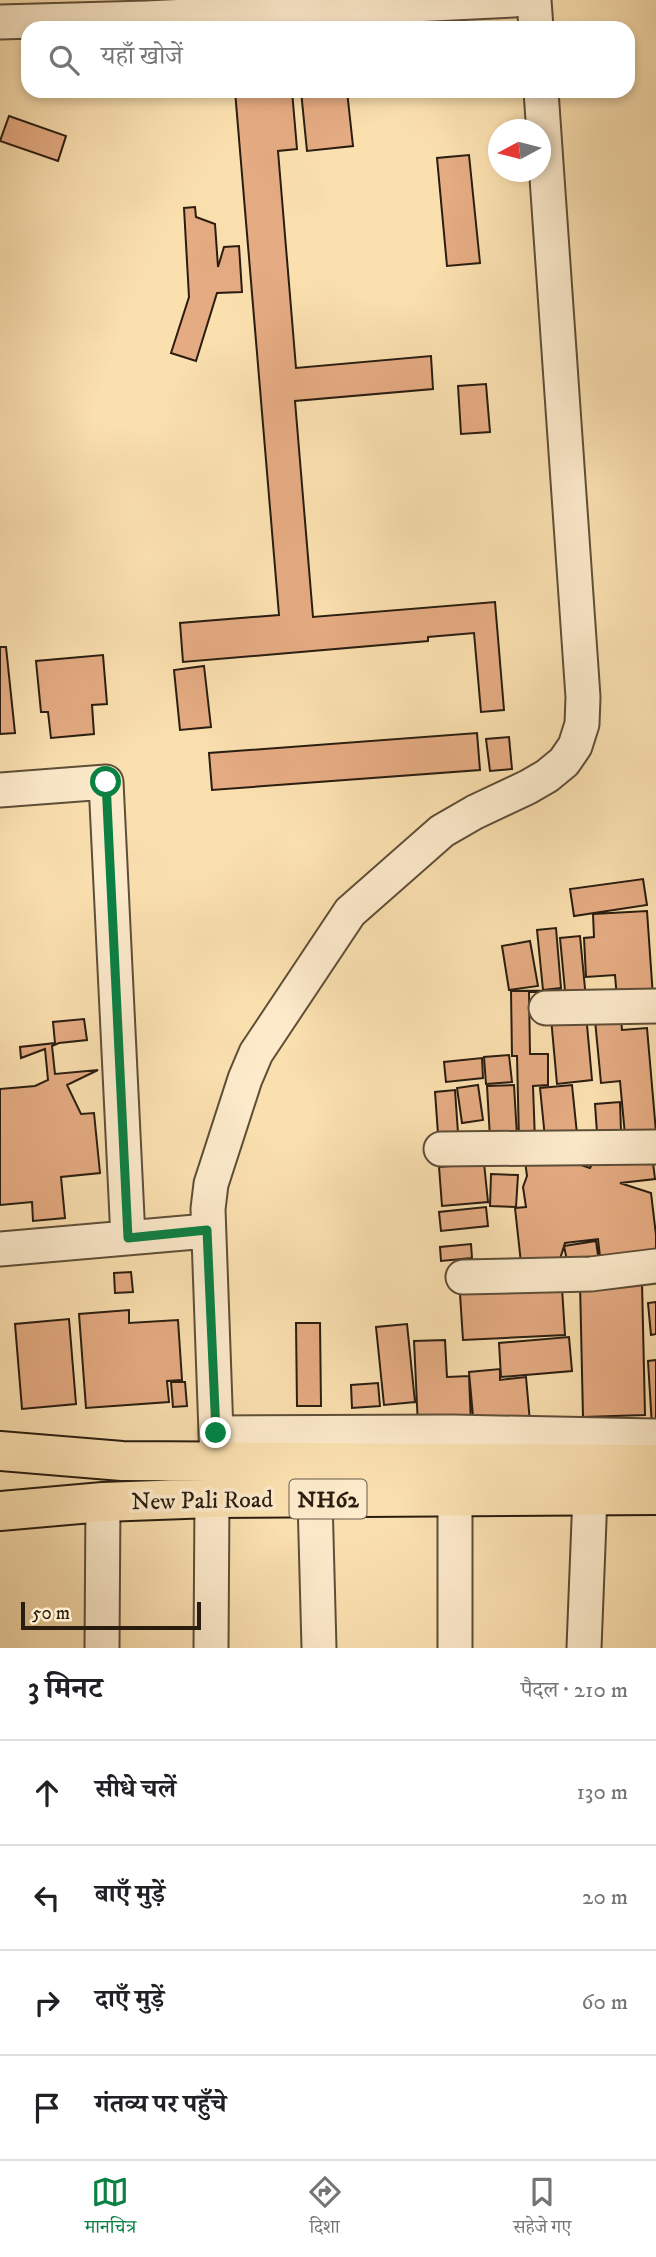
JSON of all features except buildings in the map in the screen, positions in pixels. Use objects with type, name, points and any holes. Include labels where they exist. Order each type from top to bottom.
[{"type":"highway","name":"New Pali Road","points":[[0,1451],[122,1461],[215,1464],[656,1464]]},
{"type":"highway","name":"New Pali Road","points":[[0,1511],[103,1502],[215,1464],[315,1499],[656,1495]]},
{"type":"street","points":[[49,21],[147,19],[514,0]]},
{"type":"street","points":[[534,0],[536,21]]},
{"type":"street","points":[[0,22],[21,22]]},
{"type":"street","points":[[211,1648],[215,1464],[207,1230],[211,1184],[252,1062],[273,1026],[350,912],[442,831],[547,776],[564,762],[575,746],[582,724],[583,697],[541,98]]},
{"type":"street","points":[[0,790],[106,782],[128,1238]]},
{"type":"street","points":[[546,1008],[656,1006]]},
{"type":"street","points":[[441,1149],[656,1146]]},
{"type":"street","points":[[0,1249],[207,1230]]},
{"type":"street","points":[[463,1278],[591,1274],[656,1266]]},
{"type":"street","points":[[215,1464],[452,1432],[656,1436]]},
{"type":"street","points":[[584,1648],[590,1495]]},
{"type":"street","points":[[455,1497],[455,1648]]},
{"type":"street","points":[[315,1499],[319,1648]]},
{"type":"street","points":[[102,1648],[103,1502]]},
{"type":"street","points":[[0,1511],[0,1526]]},
{"type":"route","points":[[106,782],[128,1238],[207,1230],[216,1433]]}]
